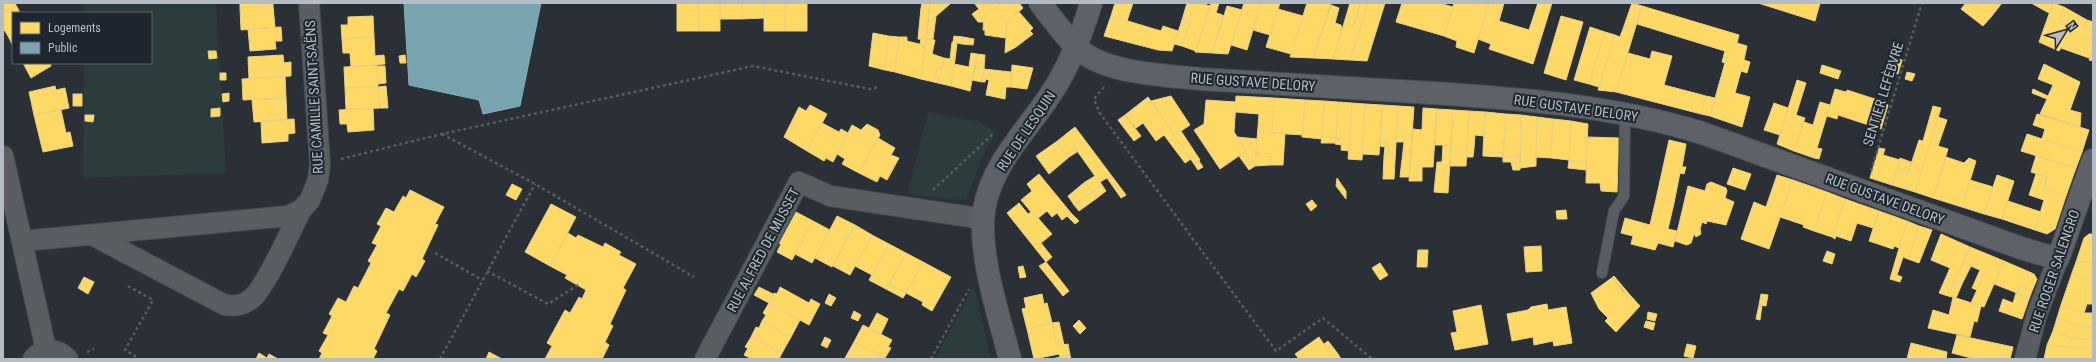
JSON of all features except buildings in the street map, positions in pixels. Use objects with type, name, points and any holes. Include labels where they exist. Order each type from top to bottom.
[{"type":"street","name":"RUE CAMILLE SAINT-SAËNS","points":[[94,236],[225,305],[238,306],[252,299],[262,287],[301,210],[310,200],[318,180],[320,164],[309,3]]},
{"type":"street","name":"RUE GUSTAVE DELORY","points":[[1040,3],[1077,47],[1089,56],[1119,68],[1200,79],[1501,98],[1586,107],[1625,114],[1702,133],[1864,192],[2058,259]]},
{"type":"street","name":"RUE DE LESQUIN","points":[[1010,359],[986,258],[984,219],[987,196],[1002,163],[1054,90],[1077,47],[1091,3]]},
{"type":"street","points":[[3,156],[23,241],[39,355],[60,352],[68,359]]},
{"type":"street","name":"RUE ROGER SALENGRO","points":[[2025,359],[2038,314],[2058,259],[2085,211],[2093,160]]},
{"type":"street","name":"RUE ALFRED DE MUSSET","points":[[705,359],[799,182],[830,196],[984,219]]},
{"type":"street","points":[[23,241],[94,236],[288,216],[301,210]]},
{"type":"lane","points":[[1602,274],[1614,211],[1624,196],[1625,114]]},
{"type":"path","name":"SENTIER LEFÈBVRE","points":[[1864,192],[1922,3]]},
{"type":"path","points":[[320,164],[442,134],[753,66],[870,89],[879,87]]},
{"type":"path","points":[[1119,68],[1094,99],[1099,112],[1276,351],[1323,318],[1372,359]]},
{"type":"path","points":[[912,208],[994,132]]},
{"type":"path","points":[[442,134],[535,184],[694,277]]},
{"type":"path","points":[[440,359],[535,184]]},
{"type":"path","points":[[435,253],[482,280]]},
{"type":"path","points":[[931,359],[986,258]]},
{"type":"path","points":[[487,272],[548,304],[578,285]]},
{"type":"path","points":[[128,286],[153,300],[125,350],[135,356],[134,359]]},
{"type":"green space","points":[[85,3],[216,3],[226,173],[83,178],[84,64],[152,64],[152,12],[85,12]]},
{"type":"green space","points":[[928,112],[979,122],[996,132],[981,160],[966,201],[907,194]]},
{"type":"green space","points":[[974,286],[991,359],[935,359]]}]
